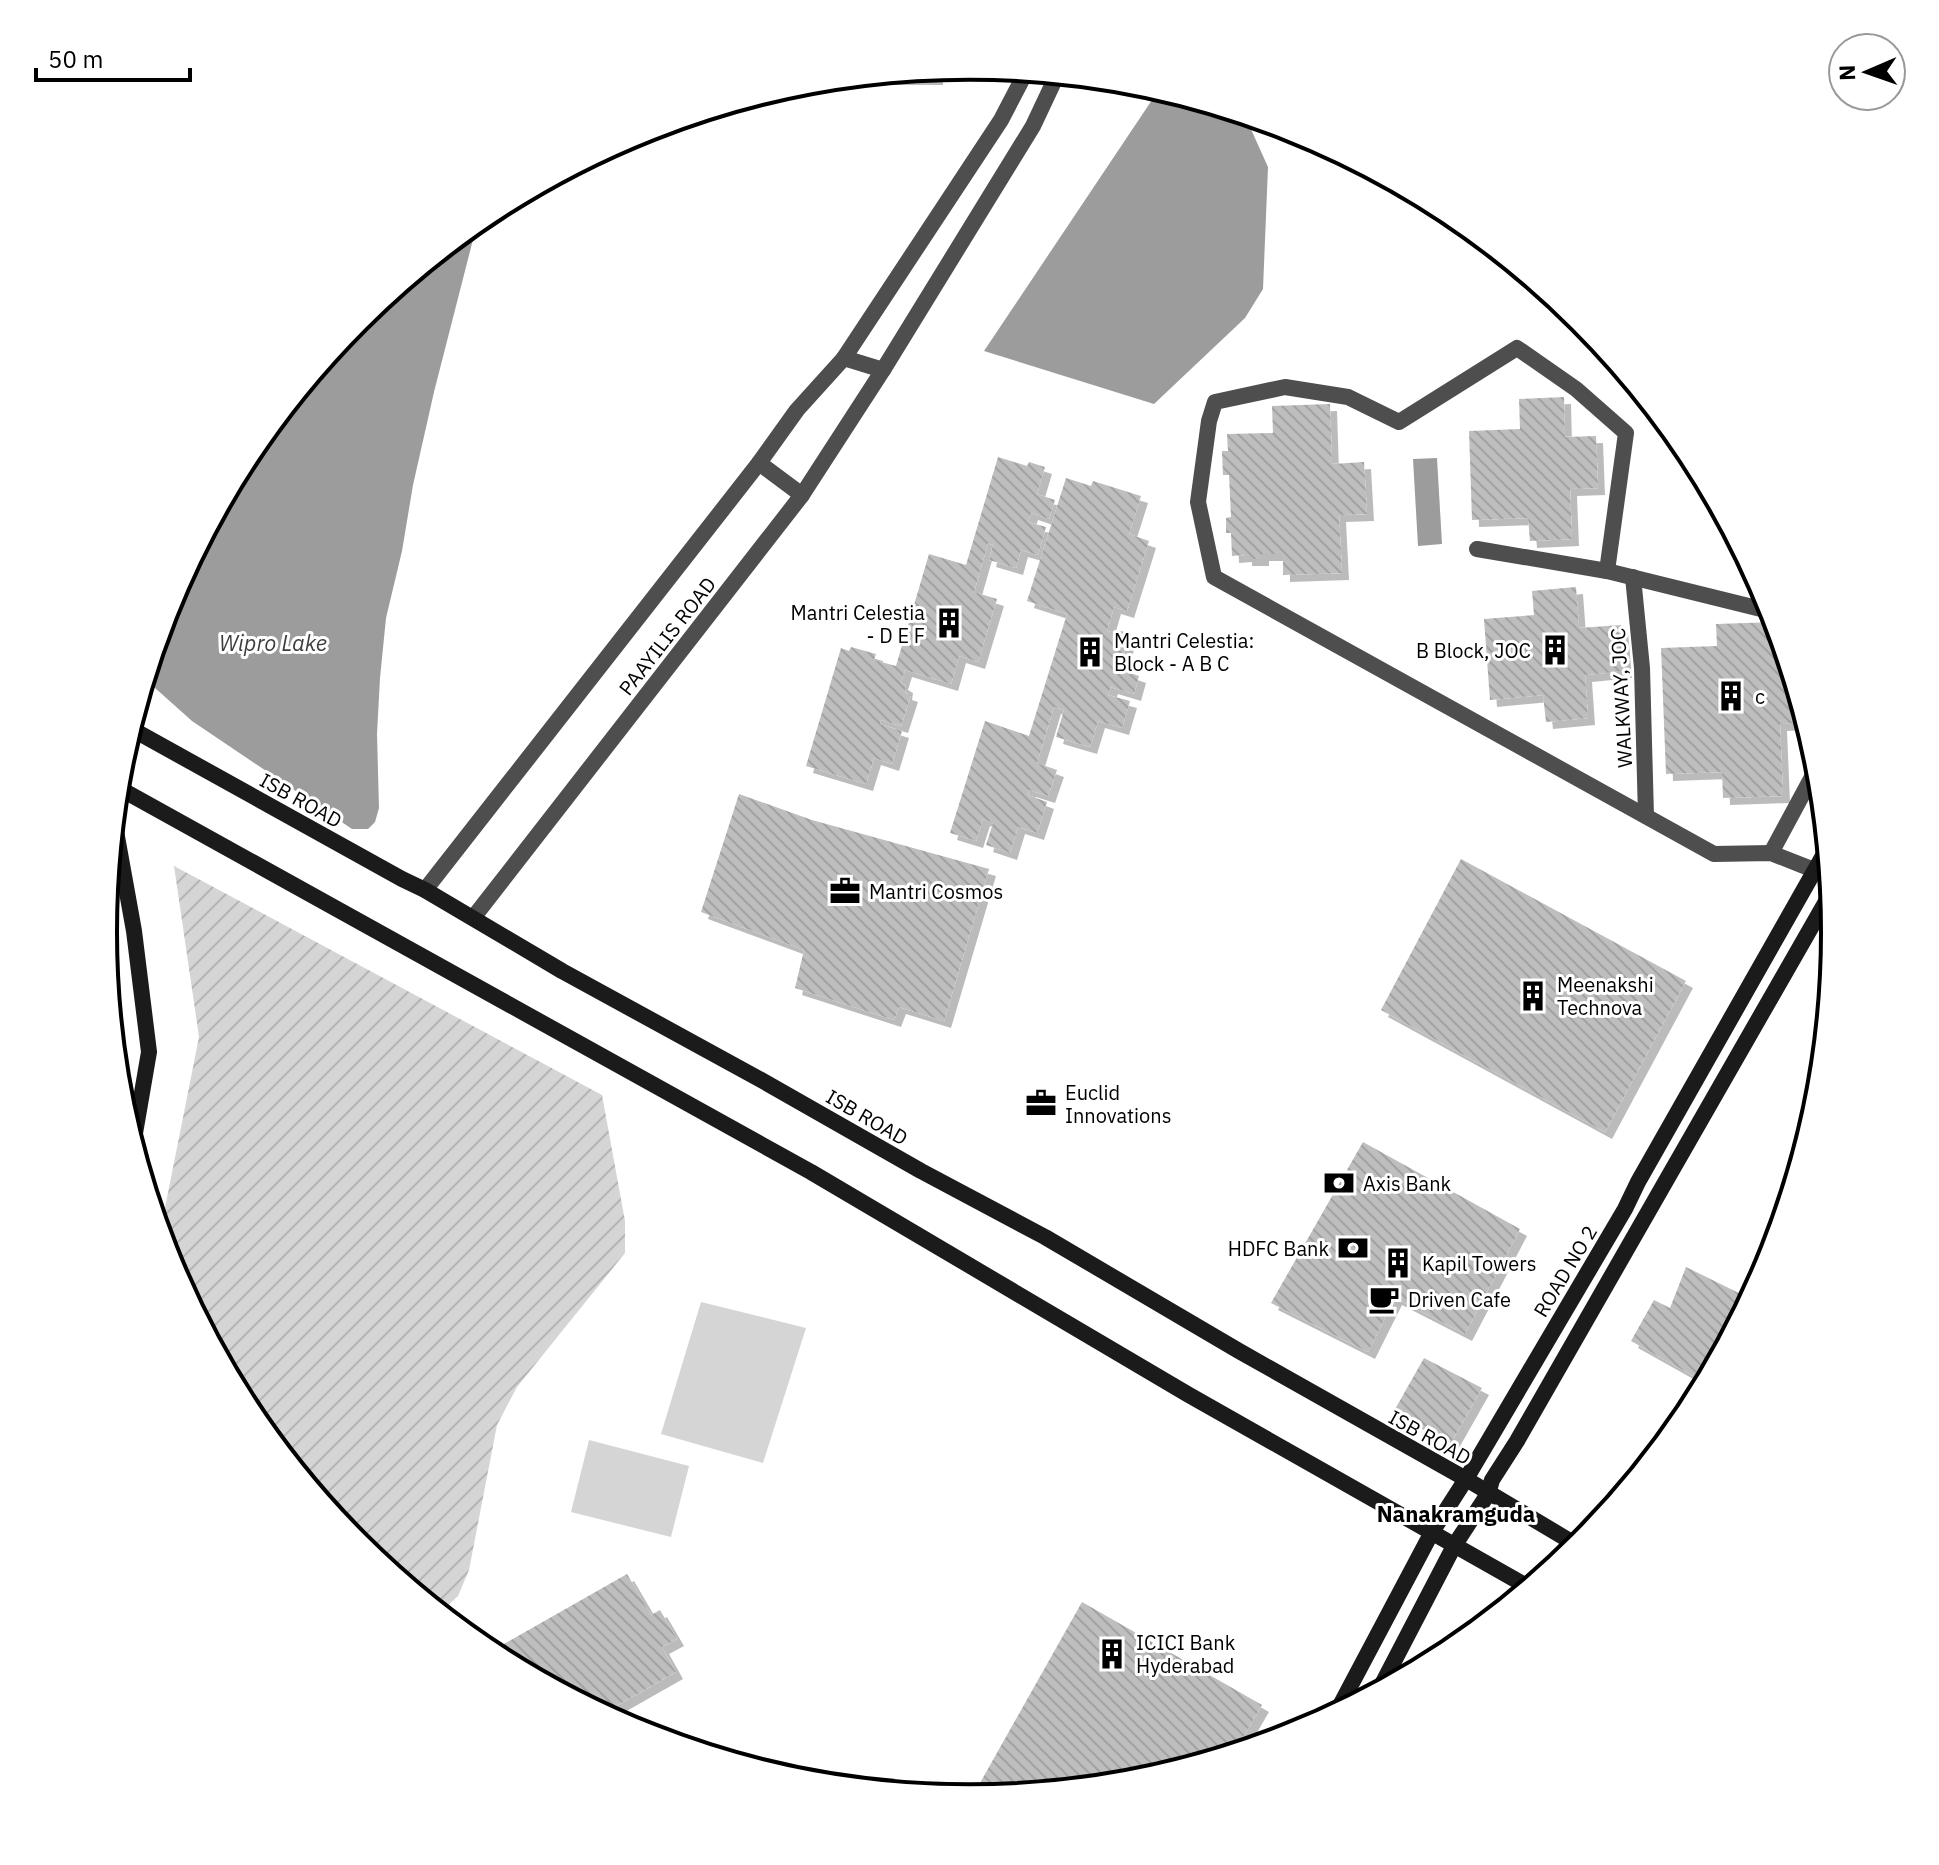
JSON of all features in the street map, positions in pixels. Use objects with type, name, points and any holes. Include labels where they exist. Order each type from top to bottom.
[{"type":"main road","name":"ISB ROAD","points":[[141,734],[425,890],[562,971],[921,1171],[1045,1237],[1567,1540]]},
{"type":"main road","points":[[129,793],[811,1172],[1189,1395],[1520,1583]]},
{"type":"main road","points":[[121,857],[134,931],[149,1052],[138,1118]]},
{"type":"main road","name":"ROAD NO 2","points":[[1344,1698],[1432,1532],[1625,1209],[1819,862]]},
{"type":"main road","name":"ROAD NO 2","points":[[1386,1676],[1454,1546],[1488,1494],[1492,1480],[1821,910]]},
{"type":"street","name":"PAAYILIS ROAD","points":[[425,890],[759,463],[797,410],[844,358],[1001,120],[1021,82]]},
{"type":"street","name":"PAAYILIS ROAD","points":[[473,918],[802,495],[1033,126],[1053,84]]},
{"type":"street","points":[[1607,571],[1626,433],[1576,389],[1517,348],[1399,422],[1348,397],[1285,387],[1215,402],[1209,421],[1198,502],[1214,577],[1714,854],[1771,853],[1814,870]]},
{"type":"street","points":[[844,358],[883,370]]},
{"type":"street","points":[[759,463],[802,495]]},
{"type":"street","points":[[1477,549],[1607,571],[1758,608]]},
{"type":"street","name":"WALKWAY, JOC","points":[[1633,577],[1642,668],[1646,816]]},
{"type":"street","points":[[1771,853],[1809,783]]},
{"type":"shaded area","points":[[174,866],[602,1095],[625,1221],[625,1253],[517,1387],[497,1425],[469,1570],[458,1596],[447,1606],[367,1535],[293,1451],[231,1359],[182,1259],[164,1212],[199,1037]]},
{"type":"shaded area","points":[[701,1302],[806,1328],[763,1463],[661,1434]]},
{"type":"shaded area","points":[[589,1440],[689,1466],[671,1537],[571,1512]]},
{"type":"water","points":[[1152,100],[1250,127],[1268,167],[1263,289],[1245,318],[1154,404],[984,351]]},
{"type":"water","name":"Wipro Lake","points":[[473,241],[434,392],[386,618],[377,734],[379,808],[375,822],[368,829],[352,829],[192,721],[154,687],[182,606],[231,506],[293,414],[329,370],[407,292]]},
{"type":"water","points":[[1437,458],[1442,544],[1418,546],[1413,459]]},
{"type":"building","points":[[1564,397],[1565,437],[1596,436],[1598,488],[1570,489],[1572,539],[1530,541],[1528,518],[1472,520],[1469,431],[1520,429],[1519,399]]},
{"type":"building","points":[[1330,404],[1332,464],[1364,462],[1367,514],[1339,515],[1342,573],[1283,575],[1283,554],[1262,554],[1262,559],[1232,556],[1231,533],[1226,533],[1226,518],[1231,517],[1229,475],[1223,475],[1222,451],[1228,451],[1227,434],[1273,433],[1272,406]]},
{"type":"building","name":"Mantri Celestia - D E F","points":[[998,457],[1027,466],[1029,462],[1045,467],[1037,494],[1055,500],[1049,519],[1031,513],[1028,522],[1046,527],[1038,555],[1021,550],[1016,568],[989,560],[993,545],[988,543],[974,592],[997,599],[978,662],[959,656],[951,684],[905,670],[901,683],[906,686],[905,693],[911,695],[901,726],[881,720],[880,724],[902,731],[892,764],[874,758],[866,784],[806,766],[841,648],[849,651],[851,647],[876,654],[874,660],[896,666],[929,554],[966,565]]},
{"type":"building","name":"Mantri Celestia: Block - A B C","points":[[1066,478],[1091,486],[1093,481],[1141,496],[1129,534],[1149,541],[1127,611],[1114,607],[1107,631],[1117,634],[1118,630],[1130,634],[1119,669],[1139,676],[1134,694],[1111,687],[1108,695],[1130,701],[1122,728],[1098,721],[1090,747],[1056,737],[1064,710],[1054,707],[1037,763],[1057,770],[1048,796],[1029,790],[1028,795],[1047,802],[1037,833],[1018,827],[1010,853],[986,845],[993,823],[983,819],[976,841],[950,833],[985,721],[1029,736],[1067,614],[1027,601]]},
{"type":"building","name":"B Block, JOC","points":[[1576,587],[1579,628],[1621,625],[1625,671],[1585,675],[1588,718],[1546,722],[1543,695],[1490,700],[1484,619],[1534,615],[1532,591]]},
{"type":"building","name":"c","points":[[1763,622],[1796,723],[1780,724],[1783,796],[1723,798],[1722,772],[1666,774],[1661,648],[1717,646],[1716,624]]},
{"type":"building","name":"Mantri Cosmos","points":[[739,794],[812,820],[989,869],[944,1021],[899,1007],[894,1020],[795,988],[804,950],[701,912]]},
{"type":"building","name":"Meenakshi Technova","points":[[1461,859],[1686,981],[1605,1132],[1381,1010]]},
{"type":"building","name":"Kapil Towers","points":[[1363,1142],[1520,1229],[1465,1334],[1395,1298],[1368,1352],[1271,1303]]},
{"type":"building","points":[[1686,1267],[1741,1294],[1696,1378],[1631,1341],[1654,1300],[1670,1308]]},
{"type":"building","points":[[1424,1358],[1482,1388],[1452,1441],[1394,1411]]},
{"type":"building","points":[[627,1574],[651,1615],[660,1610],[677,1639],[662,1647],[676,1672],[614,1707],[543,1671],[502,1645]]},
{"type":"building","name":"ICICI Bank Hyderabad","points":[[1082,1602],[1262,1705],[1241,1741],[1190,1756],[1081,1778],[979,1785]]},
{"type":"place","name":"Mantri Celestia - D E F","points":[[949,623]]},
{"type":"place","name":"B Block, JOC","points":[[1555,650]]},
{"type":"place","name":"Mantri Celestia: Block - A B C","points":[[1090,652]]},
{"type":"place","name":"c","points":[[1731,696]]},
{"type":"place","name":"Mantri Cosmos","points":[[845,891]]},
{"type":"place","name":"Meenakshi Technova","points":[[1533,996]]},
{"type":"place","name":"Euclid Innovations","points":[[1041,1103]]},
{"type":"place","name":"Axis Bank","points":[[1339,1183]]},
{"type":"place","name":"HDFC Bank","points":[[1353,1248]]},
{"type":"place","name":"Kapil Towers","points":[[1398,1263]]},
{"type":"place","name":"Driven Cafe","points":[[1384,1299]]},
{"type":"place","name":"ICICI Bank Hyderabad","points":[[1112,1654]]},
{"type":"district","name":"Nanakramguda","points":[[1456,1513]]}]
